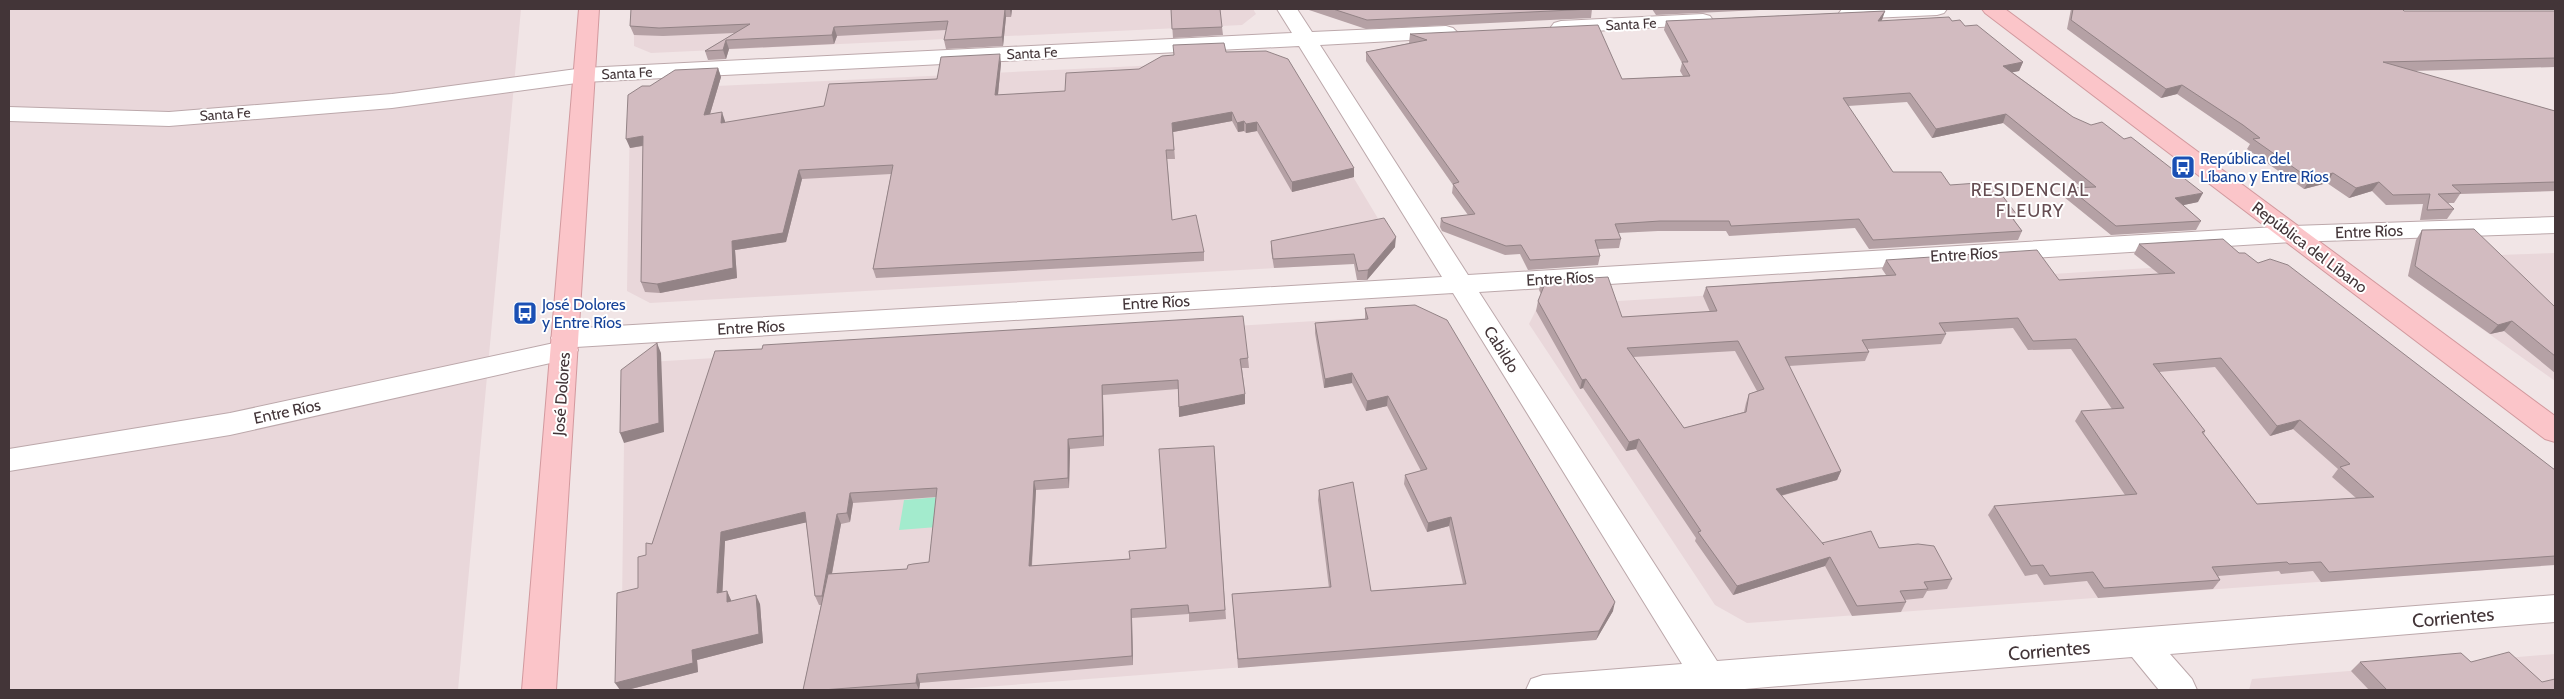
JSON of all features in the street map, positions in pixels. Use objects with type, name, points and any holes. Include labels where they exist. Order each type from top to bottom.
[{"type":"street","name":"José Dolores","points":[[539,690],[589,9]]},
{"type":"street","name":"Cabildo","points":[[1287,9],[1713,684]]},
{"type":"street","points":[[1828,14],[1937,9]]},
{"type":"street","name":"República del Líbano","points":[[1992,9],[2555,431]]},
{"type":"street","name":"Santa Fe","points":[[1543,28],[1720,19]]},
{"type":"street","name":"Santa Fe","points":[[9,114],[170,119],[392,101],[584,75],[1464,32]]},
{"type":"street","name":"Entre Ríos","points":[[9,460],[230,424],[564,344],[1460,283],[2292,234],[2555,225]]},
{"type":"street","name":"Corrientes","points":[[1543,690],[1713,684],[2140,642],[2555,609]]},
{"type":"street","points":[[2140,642],[2180,690]]},
{"type":"shaded area","points":[[9,9],[521,9],[458,690],[9,690]]},
{"type":"shaded area","points":[[634,9],[1253,9],[1256,14],[1242,25],[651,53],[634,46]]},
{"type":"shaded area","points":[[1266,60],[1288,68],[1395,247],[1382,262],[650,303],[627,291],[630,111],[654,89]]},
{"type":"shaded area","points":[[2555,253],[2555,381],[2408,276],[2412,258]]},
{"type":"shaded area","points":[[2197,265],[2484,570],[1747,623],[1715,605],[1529,324],[1538,306]]},
{"type":"shaded area","points":[[1414,315],[1572,543],[1613,611],[1596,640],[946,690],[621,690],[624,443],[649,362]]},
{"type":"shaded area","points":[[939,497],[937,527],[899,530],[904,500]]},
{"type":"shaded area","points":[[2555,654],[2555,690],[2249,690],[2252,679]]},
{"type":"building","points":[[631,9],[1005,9],[1002,37],[944,40],[948,21],[834,27],[832,35],[726,40],[723,50],[705,51],[750,24],[659,28],[630,26]]},
{"type":"building","points":[[1171,9],[1220,9],[1222,27],[1172,29]]},
{"type":"building","points":[[1333,9],[1592,9],[1367,20]]},
{"type":"building","points":[[2073,9],[2555,11],[2555,58],[2383,62],[2555,111],[2555,182],[2452,185],[2461,193],[2438,194],[2454,209],[2427,210],[2430,194],[2393,195],[2379,182],[2356,188],[2333,173],[2310,179],[2253,139],[2260,138],[2243,125],[2182,85],[2166,89],[2071,20]]},
{"type":"building","points":[[1885,11],[1878,21],[1949,17],[1952,21],[1960,20],[1965,26],[1977,25],[2023,62],[2003,66],[2073,117],[2091,125],[2102,122],[2124,139],[2131,137],[2203,193],[2175,198],[2201,221],[2116,226],[2069,188],[2096,187],[2006,114],[1936,129],[1910,93],[1843,98],[1893,172],[1941,172],[1950,185],[1992,182],[2017,215],[2010,215],[2022,231],[1873,240],[1859,219],[1731,226],[1729,221],[1660,221],[1615,224],[1621,239],[1595,240],[1600,256],[1530,260],[1521,245],[1506,246],[1443,222],[1441,218],[1475,214],[1453,184],[1459,182],[1366,52],[1427,40],[1410,34],[1598,25],[1622,79],[1690,76],[1682,62],[1688,62],[1666,21]]},
{"type":"building","points":[[1224,43],[1226,52],[1266,51],[1288,59],[1354,168],[1292,182],[1257,122],[1246,124],[1244,121],[1237,123],[1232,112],[1172,123],[1174,150],[1166,150],[1172,220],[1196,215],[1204,252],[873,269],[893,165],[799,170],[783,233],[732,241],[733,268],[657,284],[641,282],[643,136],[626,139],[628,95],[642,86],[650,86],[675,70],[718,68],[704,115],[722,112],[721,123],[824,106],[829,84],[937,79],[941,57],[1000,54],[995,95],[1065,91],[1066,73],[1139,69],[1162,56],[1174,55],[1173,45]]},
{"type":"building","points":[[1384,218],[1396,237],[1368,270],[1358,271],[1354,254],[1273,259],[1271,241]]},
{"type":"building","points":[[2474,229],[2555,307],[2555,356],[2512,321],[2498,325],[2415,266],[2422,230]]},
{"type":"building","points":[[2223,239],[2239,253],[2245,253],[2258,263],[2270,259],[2288,265],[2555,470],[2555,556],[2329,572],[2321,562],[2289,564],[2287,562],[2212,567],[2220,580],[2104,588],[2093,572],[2050,576],[2043,565],[2031,566],[1994,506],[2137,494],[2081,411],[2124,408],[2076,339],[2033,341],[2018,318],[1939,323],[1946,334],[1862,340],[1869,352],[1785,357],[1841,471],[1776,489],[1822,543],[1871,531],[1879,548],[1918,544],[1934,546],[1952,579],[1924,582],[1928,589],[1900,591],[1906,602],[1857,606],[1830,557],[1737,586],[1698,532],[1701,531],[1639,439],[1629,442],[1586,379],[1582,380],[1538,301],[1544,286],[1541,281],[1608,277],[1622,317],[1717,311],[1706,287],[1896,275],[1886,260],[2037,250],[2059,280],[2175,273],[2139,244]],"holes":[[[1738,341],[1764,389],[1749,394],[1746,412],[1684,428],[1627,348]],[[2221,358],[2277,426],[2300,420],[2350,464],[2340,467],[2374,497],[2257,504],[2202,432],[2205,431],[2153,364]]]},
{"type":"building","points":[[1415,305],[1447,320],[1615,602],[1599,631],[1238,659],[1232,594],[1331,587],[1319,490],[1353,482],[1371,591],[1466,584],[1451,517],[1428,523],[1405,475],[1427,469],[1388,396],[1367,401],[1352,373],[1325,379],[1315,323],[1368,319],[1365,308]]},
{"type":"building","points":[[1243,316],[1248,358],[1240,359],[1245,394],[1179,407],[1178,380],[1102,385],[1103,436],[1068,439],[1068,478],[1034,481],[1029,566],[1130,559],[1129,551],[1166,548],[1159,449],[1214,446],[1225,610],[1189,613],[1188,605],[1131,609],[1132,656],[917,674],[916,683],[803,690],[828,574],[907,569],[908,565],[929,562],[937,488],[850,493],[847,513],[837,514],[822,596],[815,596],[805,512],[721,532],[717,593],[727,591],[727,602],[756,595],[759,634],[692,650],[693,663],[615,683],[617,593],[638,588],[638,557],[646,555],[646,543],[652,544],[715,351],[762,349],[763,345]]},
{"type":"building","points":[[657,343],[659,423],[620,433],[621,370]]},
{"type":"building","points":[[2509,652],[2542,682],[2555,679],[2555,690],[2387,690],[2360,662],[2461,653],[2471,662]]},
{"type":"place","name":"República del Líbano y Entre Ríos","points":[[2183,167]]},
{"type":"place","name":"José Dolores y Entre Ríos","points":[[525,313]]},
{"type":"district","name":"RESIDENCIAL FLEURY","points":[[2030,200]]}]
